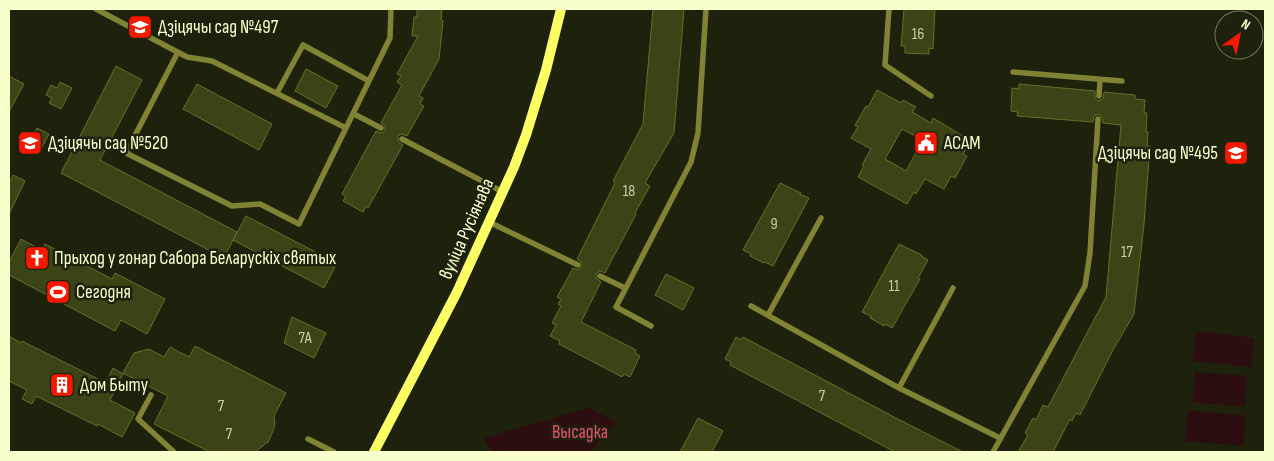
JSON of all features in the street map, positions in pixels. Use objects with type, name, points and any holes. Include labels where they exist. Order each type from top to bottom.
[{"type":"main road","name":"вуліца Русіянава","points":[[374,452],[457,292],[514,166],[546,70],[561,9]]},
{"type":"lane","points":[[96,9],[188,57],[212,61],[346,128]]},
{"type":"lane","points":[[178,52],[126,153],[232,206],[260,204],[300,224],[390,38],[391,9]]},
{"type":"lane","points":[[651,326],[616,307],[691,162],[698,133],[706,9]]},
{"type":"lane","points":[[889,9],[886,65],[931,96]]},
{"type":"lane","points":[[277,93],[303,45],[369,81]]},
{"type":"lane","points":[[1012,72],[1122,81]]},
{"type":"lane","points":[[1099,96],[1100,80]]},
{"type":"lane","points":[[354,114],[381,128]]},
{"type":"lane","points":[[992,452],[1085,286],[1090,253],[1098,119]]},
{"type":"lane","points":[[402,139],[503,192]]},
{"type":"lane","points":[[768,315],[821,218]]},
{"type":"lane","points":[[489,222],[578,265]]},
{"type":"lane","points":[[600,276],[625,288]]},
{"type":"lane","points":[[899,388],[953,288]]},
{"type":"lane","points":[[751,306],[899,388],[1000,438]]},
{"type":"lane","points":[[151,395],[138,420],[174,452]]},
{"type":"lane","points":[[308,439],[334,452]]},
{"type":"green space","points":[[1196,331],[1254,338],[1251,367],[1193,361]]},
{"type":"green space","points":[[1195,372],[1247,376],[1245,407],[1193,402]]},
{"type":"green space","name":"Высадка","points":[[589,408],[617,422],[590,452],[492,452],[483,438]]},
{"type":"green space","points":[[1188,410],[1246,416],[1243,446],[1185,441]]},
{"type":"building","points":[[417,9],[442,9],[441,20],[443,21],[439,59],[419,96],[423,98],[420,104],[424,106],[407,136],[402,134],[398,136],[398,141],[403,145],[368,208],[366,206],[363,212],[343,201],[346,196],[342,194],[376,131],[382,133],[385,130],[385,126],[381,123],[402,85],[397,82],[401,76],[397,74],[418,36],[412,36]]},
{"type":"building","points":[[653,9],[684,9],[674,133],[645,183],[650,186],[605,273],[600,271],[596,274],[596,278],[601,282],[581,322],[636,350],[635,353],[640,356],[630,377],[624,374],[622,377],[559,344],[560,341],[550,336],[556,325],[552,323],[561,306],[558,304],[561,299],[557,297],[573,268],[578,270],[582,267],[582,263],[577,259],[615,183],[613,181],[643,124]]},
{"type":"building","points":[[904,9],[935,9],[933,49],[929,48],[929,54],[905,53],[905,46],[901,46]]},
{"type":"building","points":[[116,66],[142,80],[100,160],[237,232],[224,258],[61,173]]},
{"type":"building","points":[[306,69],[338,86],[326,108],[295,91]]},
{"type":"building","points":[[9,76],[24,84],[9,112]]},
{"type":"building","points":[[60,82],[72,88],[61,109],[49,103],[52,98],[46,95],[51,85],[57,88]]},
{"type":"building","points":[[197,84],[272,124],[259,150],[183,109]]},
{"type":"building","points":[[1019,84],[1095,91],[1095,98],[1098,101],[1103,99],[1104,92],[1135,95],[1135,99],[1145,100],[1144,113],[1147,113],[1147,146],[1150,146],[1134,314],[1113,350],[1080,415],[1076,413],[1072,421],[1070,419],[1053,452],[1018,452],[1028,435],[1025,433],[1033,418],[1036,420],[1043,405],[1048,407],[1106,297],[1121,125],[1103,123],[1102,117],[1099,114],[1094,116],[1093,122],[1017,116],[1018,112],[1011,111],[1012,88],[1019,89]]},
{"type":"building","points":[[877,90],[901,103],[903,100],[916,107],[912,112],[931,123],[933,118],[971,141],[963,154],[967,156],[955,178],[951,176],[944,189],[925,179],[907,204],[858,177],[871,149],[851,138],[858,127],[855,125],[866,106],[868,107]],"holes":[[[902,129],[923,140],[906,171],[885,159]]]},
{"type":"building","points":[[37,128],[49,134],[38,155],[26,149],[29,144],[23,141],[28,131],[34,134]]},
{"type":"building","points":[[13,175],[25,181],[9,214],[9,184]]},
{"type":"building","points":[[780,183],[809,198],[773,266],[750,256],[751,254],[743,250]]},
{"type":"building","points":[[246,216],[337,263],[324,288],[233,240]]},
{"type":"building","points":[[21,239],[42,250],[45,244],[112,279],[115,273],[165,299],[147,334],[121,320],[115,331],[9,275],[9,262]]},
{"type":"building","points":[[899,244],[928,260],[918,278],[920,279],[892,328],[885,324],[884,326],[862,312]]},
{"type":"building","points":[[666,274],[694,288],[683,310],[655,295]]},
{"type":"building","points":[[292,317],[326,333],[314,358],[284,343]]},
{"type":"building","name":"Дом Быту","points":[[9,336],[106,383],[113,368],[123,374],[110,400],[135,413],[122,437],[36,396],[32,404],[22,399],[27,390],[9,381]]},
{"type":"building","points":[[736,337],[741,340],[743,337],[963,452],[895,452],[730,365],[731,362],[725,359]]},
{"type":"building","points":[[195,346],[286,393],[274,416],[275,424],[268,442],[255,452],[210,452],[154,424],[168,396],[123,373],[134,353],[149,349],[164,357],[170,347],[189,357]]},
{"type":"building","points":[[698,418],[723,431],[712,452],[680,452]]},
{"type":"place","name":"Дзіцячы сад №497","points":[[140,27]]},
{"type":"place","name":"Дзіцячы сад №520","points":[[30,143]]},
{"type":"place","name":"АСАМ","points":[[926,143]]},
{"type":"place","name":"Дзіцячы сад №495","points":[[1236,153]]},
{"type":"place","name":"Прыход у гонар Сабора Беларускіх святых","points":[[37,258]]},
{"type":"place","name":"Сегодня","points":[[58,292]]},
{"type":"place","name":"Дом Быту","points":[[62,385]]}]
